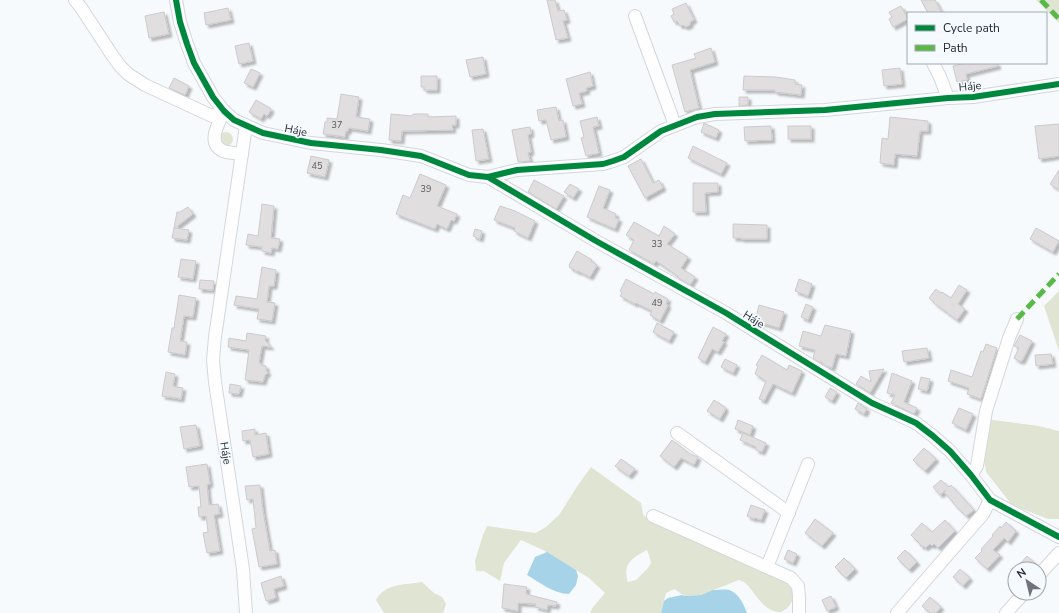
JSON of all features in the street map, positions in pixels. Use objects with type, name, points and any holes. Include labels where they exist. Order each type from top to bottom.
[{"type":"street","points":[[74,0],[82,9],[120,66],[128,74],[145,85],[212,116],[224,111]]},
{"type":"street","name":"Háje","points":[[176,0],[182,29],[194,62],[206,85],[224,111],[234,120],[263,133],[311,143],[381,150],[421,156],[469,175],[488,177],[516,170],[602,164],[613,161],[624,157],[661,131],[697,117],[715,114],[825,110],[972,97],[1059,84]]},
{"type":"street","points":[[635,16],[675,125]]},
{"type":"street","points":[[934,64],[948,98]]},
{"type":"street","points":[[224,111],[214,135],[214,141],[223,151],[242,154]]},
{"type":"street","name":"Háje","points":[[246,126],[215,337],[213,360],[216,390],[243,569],[246,613]]},
{"type":"street","name":"Háje","points":[[488,177],[596,241],[726,313],[872,403],[916,423],[950,452],[971,475],[990,500]]},
{"type":"street","points":[[971,475],[977,466],[986,411],[1009,338],[1017,319]]},
{"type":"street","points":[[677,433],[789,513]]},
{"type":"street","points":[[767,567],[808,464]]},
{"type":"street","points":[[899,612],[983,514],[990,500],[1059,537]]},
{"type":"street","points":[[653,516],[791,578],[798,586],[798,613]]},
{"type":"street","points":[[1047,567],[1059,553]]},
{"type":"street","points":[[1006,613],[1017,601]]},
{"type":"green space","points":[[1036,0],[1059,0],[1059,23]]},
{"type":"green space","points":[[226,132],[231,134],[233,139],[231,144],[226,146],[221,144],[219,139],[221,134]]},
{"type":"green space","points":[[1059,291],[1059,351],[1044,306]]},
{"type":"green space","points":[[985,419],[1039,426],[1059,431],[1059,519],[1048,519],[1012,505],[986,472],[983,449]]},
{"type":"green space","points":[[591,467],[641,503],[643,514],[648,520],[687,533],[790,584],[794,593],[793,599],[789,606],[781,612],[769,609],[744,582],[739,580],[701,595],[685,596],[674,589],[666,593],[661,613],[590,613],[605,593],[589,578],[543,550],[521,540],[504,563],[500,581],[484,571],[476,571],[475,561],[487,526],[535,533],[546,527],[559,515]],"holes":[[[647,550],[651,563],[648,568],[636,580],[628,582],[626,571],[630,562]]]},
{"type":"green space","points":[[422,582],[434,593],[442,597],[446,604],[443,613],[384,613],[376,600],[380,594],[390,588]]},
{"type":"water","points":[[547,552],[576,570],[578,576],[576,585],[569,594],[552,590],[527,575],[535,557]]},
{"type":"water","points":[[713,590],[727,590],[736,594],[741,600],[747,613],[661,613],[664,601],[668,598],[682,595],[701,595]]},
{"type":"building","points":[[547,0],[555,0],[558,11],[564,10],[567,20],[563,21],[568,38],[556,40]]},
{"type":"building","points":[[921,0],[935,0],[941,12],[927,12]]},
{"type":"building","points":[[686,3],[694,20],[690,22],[690,25],[685,27],[683,25],[680,26],[677,21],[674,22],[671,16],[674,14],[672,9]]},
{"type":"building","points":[[901,6],[907,20],[893,27],[889,19],[892,17],[889,12]]},
{"type":"building","points":[[228,8],[231,20],[206,25],[204,13]]},
{"type":"building","points":[[164,12],[169,34],[149,38],[145,16]]},
{"type":"building","points":[[249,43],[253,61],[239,64],[235,46]]},
{"type":"building","points":[[711,48],[715,62],[690,70],[699,108],[685,112],[672,65],[696,58],[694,54]]},
{"type":"building","points":[[483,57],[486,74],[470,77],[466,60]]},
{"type":"building","points":[[962,64],[997,64],[998,66],[966,74],[967,80],[957,82],[953,66]]},
{"type":"building","points":[[900,68],[902,84],[884,86],[882,70]]},
{"type":"building","points":[[251,69],[260,73],[253,87],[244,83]]},
{"type":"building","points":[[590,72],[593,86],[586,88],[587,91],[579,93],[582,104],[573,106],[566,79]]},
{"type":"building","points":[[421,76],[437,76],[437,90],[424,90],[424,87],[421,87]]},
{"type":"building","points":[[744,76],[776,77],[795,80],[795,84],[802,85],[801,95],[775,92],[775,90],[743,90]]},
{"type":"building","points":[[174,78],[189,86],[185,95],[169,88]]},
{"type":"building","points":[[341,94],[359,97],[356,117],[370,119],[368,131],[349,128],[348,131],[346,131],[345,137],[323,134],[327,118],[337,119]]},
{"type":"building","points":[[739,97],[748,97],[748,105],[739,106]]},
{"type":"building","points":[[256,100],[271,110],[267,116],[264,114],[261,119],[249,112]]},
{"type":"building","points":[[556,107],[559,121],[563,120],[566,137],[551,140],[546,120],[539,121],[537,110]]},
{"type":"building","points":[[391,114],[412,116],[414,114],[428,114],[428,117],[456,116],[456,125],[452,125],[453,130],[402,131],[401,141],[389,140]]},
{"type":"building","points":[[597,117],[599,126],[593,127],[599,153],[586,156],[581,138],[584,137],[580,121]]},
{"type":"building","points":[[890,117],[928,121],[928,131],[920,131],[917,156],[895,154],[894,165],[880,163],[882,138],[888,139]]},
{"type":"building","points":[[704,123],[719,130],[716,138],[701,132]]},
{"type":"building","points":[[1059,124],[1059,156],[1039,159],[1035,126]]},
{"type":"building","points":[[771,126],[772,140],[745,141],[744,127]]},
{"type":"building","points":[[788,126],[811,126],[811,139],[788,139]]},
{"type":"building","points":[[530,127],[531,134],[528,135],[531,152],[528,153],[530,161],[518,162],[512,130]]},
{"type":"building","points":[[483,129],[489,159],[476,161],[472,130]]},
{"type":"building","points":[[693,146],[727,163],[721,174],[688,158]]},
{"type":"building","points":[[311,156],[329,160],[325,177],[307,173]]},
{"type":"building","points":[[641,159],[653,183],[659,180],[663,188],[645,198],[628,166]]},
{"type":"building","points":[[1059,170],[1059,190],[1050,184]]},
{"type":"building","points":[[420,174],[446,185],[437,206],[457,214],[454,221],[451,220],[447,229],[437,224],[435,229],[396,214],[403,195],[410,198]]},
{"type":"building","points":[[534,180],[564,196],[556,209],[528,192]]},
{"type":"building","points":[[693,183],[718,183],[718,192],[705,193],[706,212],[693,212]]},
{"type":"building","points":[[570,184],[579,189],[573,198],[564,192]]},
{"type":"building","points":[[599,186],[610,190],[603,208],[616,214],[615,218],[619,219],[615,229],[587,217]]},
{"type":"building","points":[[262,204],[274,206],[271,238],[280,239],[278,249],[272,248],[271,253],[262,251],[262,247],[246,245],[248,234],[258,236]]},
{"type":"building","points":[[500,206],[515,211],[535,221],[528,238],[514,231],[515,228],[494,220]]},
{"type":"building","points":[[188,207],[193,214],[175,228],[189,230],[187,240],[172,238],[177,212],[180,212]]},
{"type":"building","points":[[634,222],[659,236],[664,226],[675,234],[667,244],[688,257],[681,268],[695,277],[690,285],[656,261],[654,264],[629,250],[634,240],[626,235]]},
{"type":"building","points":[[733,224],[767,225],[767,239],[733,238]]},
{"type":"building","points":[[1036,228],[1059,241],[1053,252],[1030,239]]},
{"type":"building","points":[[475,229],[482,231],[480,239],[473,236]]},
{"type":"building","points":[[577,251],[592,260],[591,261],[597,265],[590,277],[569,267]]},
{"type":"building","points":[[181,259],[196,261],[193,279],[178,277]]},
{"type":"building","points":[[262,267],[276,270],[274,286],[269,286],[267,302],[275,303],[272,321],[257,319],[259,309],[234,305],[236,296],[257,299]]},
{"type":"building","points":[[626,279],[654,294],[655,292],[668,299],[666,304],[668,305],[660,321],[650,315],[652,311],[620,296],[622,293],[620,291]]},
{"type":"building","points":[[799,279],[812,284],[808,296],[795,291]]},
{"type":"building","points":[[200,280],[214,281],[213,290],[199,289]]},
{"type":"building","points":[[959,285],[967,290],[958,304],[965,309],[957,320],[929,298],[936,289],[951,298]]},
{"type":"building","points":[[179,295],[196,298],[193,317],[184,316],[180,341],[187,342],[185,355],[168,352],[172,328],[174,328]]},
{"type":"building","points":[[806,304],[813,307],[808,320],[801,317]]},
{"type":"building","points":[[759,305],[784,312],[779,328],[755,321]]},
{"type":"building","points":[[657,323],[674,332],[669,341],[653,332]]},
{"type":"building","points":[[825,325],[851,331],[846,356],[836,354],[832,368],[813,358],[815,350],[799,346],[803,331],[821,336]]},
{"type":"building","points":[[713,327],[726,334],[722,341],[724,342],[718,352],[712,349],[705,362],[698,358]]},
{"type":"building","points":[[247,333],[266,336],[265,340],[271,347],[262,346],[259,363],[266,366],[268,373],[265,375],[263,382],[245,380],[249,350],[228,347],[229,338],[246,341]]},
{"type":"building","points":[[1020,335],[1032,341],[1022,361],[1014,358],[1019,348],[1014,346]]},
{"type":"building","points":[[986,344],[997,348],[981,399],[967,394],[969,388],[948,381],[951,370],[972,377],[981,351],[983,352]]},
{"type":"building","points":[[927,348],[929,358],[904,362],[902,351]]},
{"type":"building","points":[[1051,354],[1053,364],[1036,366],[1035,355]]},
{"type":"building","points":[[762,355],[787,370],[789,365],[802,371],[792,393],[773,384],[764,401],[759,399],[766,381],[755,374],[758,366],[756,365]]},
{"type":"building","points":[[725,359],[737,365],[733,373],[721,367]]},
{"type":"building","points":[[884,369],[870,393],[856,384],[861,376],[871,382],[869,371]]},
{"type":"building","points":[[166,372],[175,374],[173,386],[183,388],[181,399],[162,396]]},
{"type":"building","points":[[892,373],[912,381],[904,402],[917,408],[914,414],[891,403],[895,395],[887,393]]},
{"type":"building","points":[[921,377],[930,379],[927,391],[918,389]]},
{"type":"building","points":[[230,384],[241,386],[239,394],[229,393]]},
{"type":"building","points":[[830,388],[837,392],[832,401],[825,397]]},
{"type":"building","points":[[714,400],[725,407],[720,419],[707,411]]},
{"type":"building","points":[[858,403],[867,409],[864,414],[855,409]]},
{"type":"building","points":[[959,408],[973,414],[966,430],[952,423]]},
{"type":"building","points":[[738,420],[753,426],[750,435],[735,429]]},
{"type":"building","points":[[196,425],[200,446],[184,449],[180,427]]},
{"type":"building","points":[[255,429],[255,435],[266,433],[269,454],[253,457],[250,440],[243,441],[242,431]]},
{"type":"building","points":[[743,433],[766,443],[762,452],[756,450],[756,447],[740,440]]},
{"type":"building","points":[[672,440],[690,454],[698,457],[694,465],[681,458],[674,467],[660,456]]},
{"type":"building","points":[[924,448],[936,459],[925,471],[913,460]]},
{"type":"building","points":[[621,459],[635,469],[629,476],[615,466]]},
{"type":"building","points":[[207,464],[210,484],[207,485],[209,505],[218,504],[220,514],[214,515],[220,551],[207,553],[203,533],[208,532],[206,516],[199,517],[198,507],[201,507],[199,486],[189,487],[186,467]]},
{"type":"building","points":[[941,480],[949,487],[951,485],[974,510],[966,516],[944,492],[946,490],[940,495],[933,487]]},
{"type":"building","points":[[260,485],[270,551],[275,550],[277,564],[259,567],[252,529],[256,528],[253,499],[247,500],[245,486]]},
{"type":"building","points":[[751,505],[765,510],[761,520],[747,516]]},
{"type":"building","points":[[815,519],[833,533],[822,546],[805,533]]},
{"type":"building","points":[[945,520],[955,531],[938,548],[934,544],[932,546],[930,544],[925,548],[920,546],[920,544],[911,535],[922,523],[932,532]]},
{"type":"building","points":[[1006,522],[1016,531],[1008,542],[1004,538],[993,550],[1000,555],[987,569],[975,558],[982,551],[981,549],[993,536],[992,535]]},
{"type":"building","points":[[788,550],[797,554],[793,563],[784,559]]},
{"type":"building","points":[[905,550],[917,562],[909,570],[897,558]]},
{"type":"building","points":[[1027,556],[1033,561],[1023,561]]},
{"type":"building","points":[[844,558],[855,569],[846,578],[835,567]]},
{"type":"building","points":[[960,569],[970,578],[963,586],[953,577]]},
{"type":"building","points":[[281,576],[284,586],[274,589],[276,598],[266,601],[261,583]]},
{"type":"building","points":[[504,584],[527,587],[526,594],[557,602],[556,606],[548,605],[547,610],[535,607],[536,604],[518,603],[518,611],[502,608]]},
{"type":"building","points":[[831,596],[836,607],[827,611],[822,600]]},
{"type":"building","points":[[930,597],[941,607],[936,613],[930,613],[922,606]]},
{"type":"marked path","points":[[1041,0],[1059,19]]},
{"type":"marked path","points":[[1017,319],[1059,274]]},
{"type":"cycle path","points":[[176,0],[180,22],[194,63],[213,97],[224,111],[234,120],[263,133],[311,143],[381,150],[421,156],[469,175],[488,177],[517,170],[603,164],[624,157],[661,131],[697,117],[715,114],[825,110],[973,97],[1059,84]]},
{"type":"cycle path","points":[[488,177],[596,241],[726,313],[872,403],[916,423],[950,451],[990,500],[1059,537]]}]
